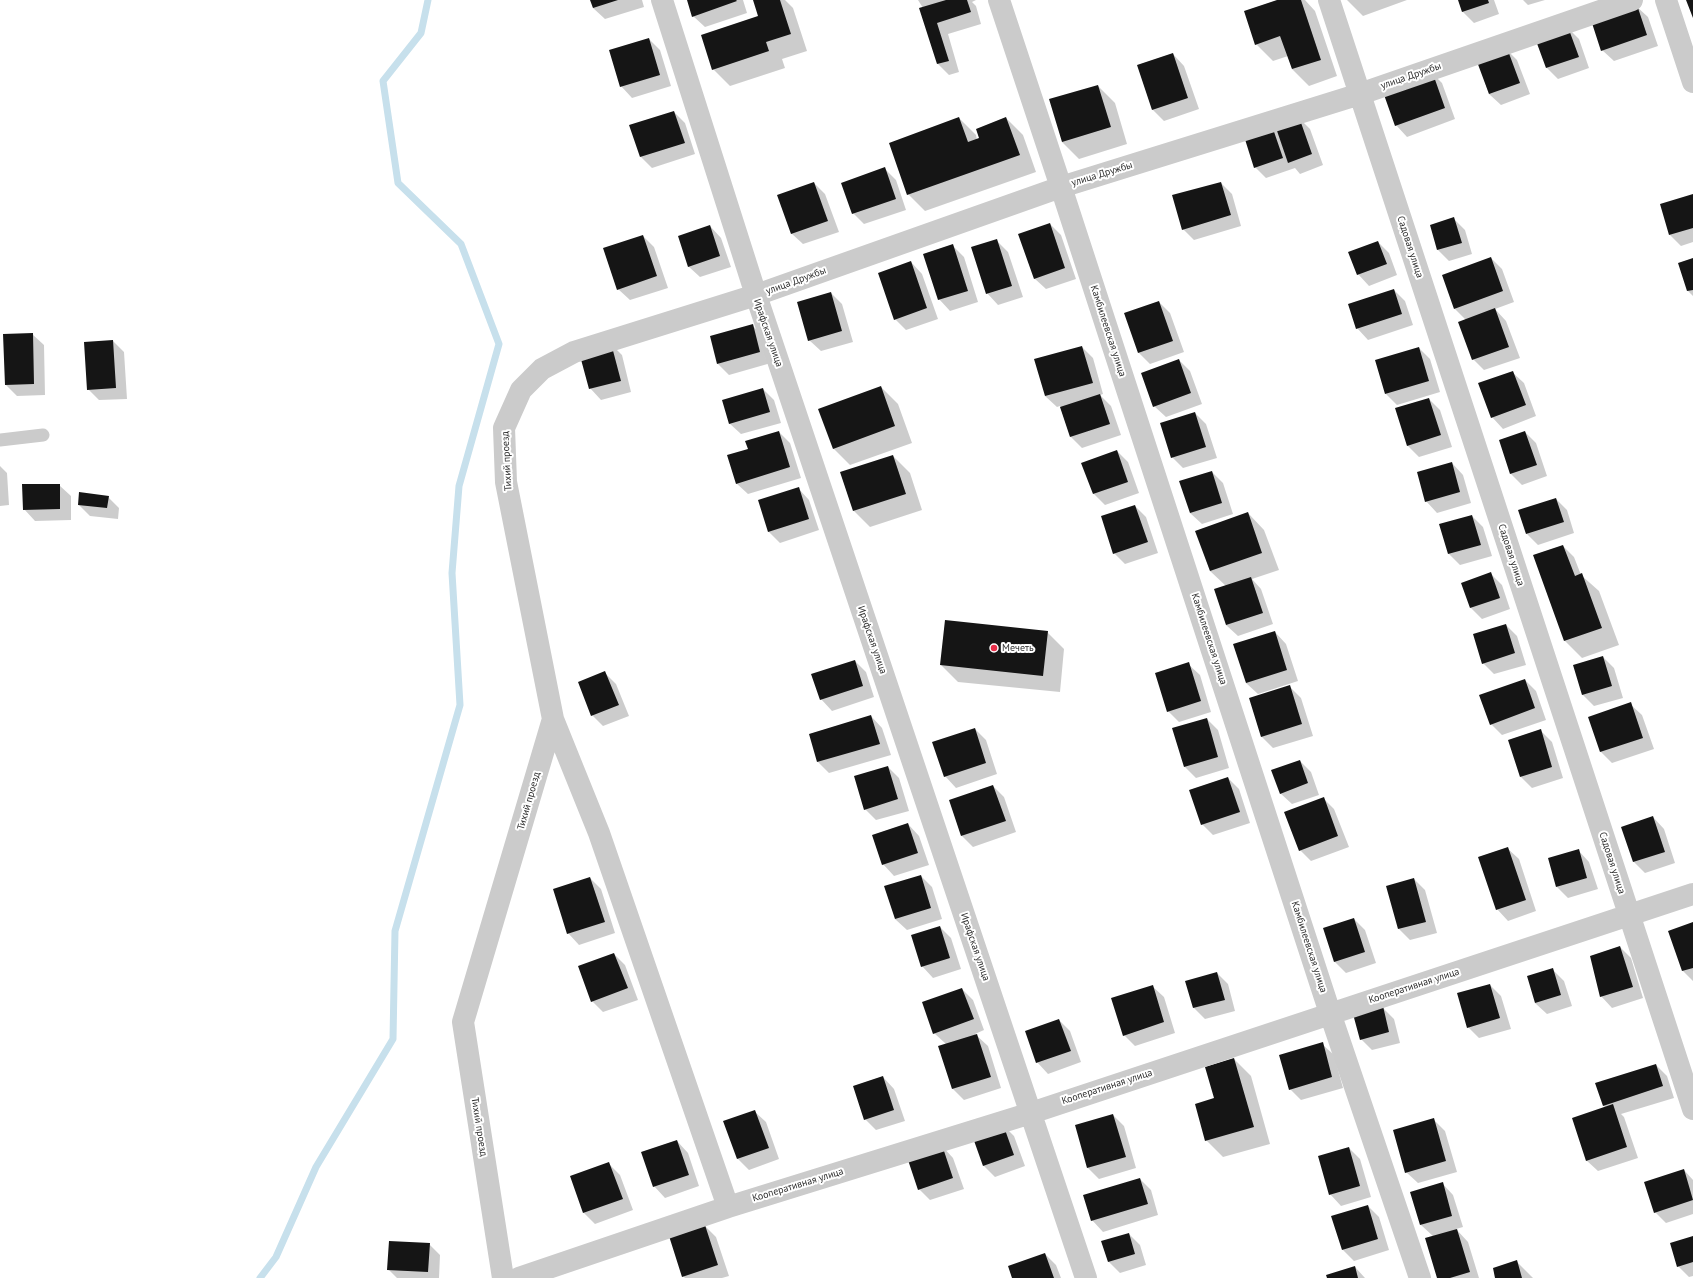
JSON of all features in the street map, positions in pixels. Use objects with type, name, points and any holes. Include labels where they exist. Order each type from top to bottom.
[{"type":"street","name":"Ирафская улица","points":[[662,0],[756,295],[1086,1278]]},
{"type":"street","name":"Камбилеевская улица","points":[[998,0],[1061,186],[1330,1013],[1420,1278]]},
{"type":"street","name":"Садовая улица","points":[[1329,0],[1693,1109]]},
{"type":"street","name":"улица Дружбы","points":[[574,352],[756,295],[1061,186],[1360,94],[1632,0]]},
{"type":"street","points":[[1666,0],[1693,82]]},
{"type":"street","name":"Тихий проезд","points":[[503,1278],[463,1022],[553,719],[506,482],[504,428],[521,390],[542,369],[574,352]]},
{"type":"street","points":[[553,719],[599,833],[728,1207]]},
{"type":"street","name":"Кооперативная улица","points":[[519,1278],[728,1207],[1031,1113],[1693,894]]},
{"type":"lane","points":[[0,440],[43,435]]},
{"type":"building","points":[[590,0],[618,0],[593,8]]},
{"type":"building","points":[[687,0],[736,0],[737,1],[692,17]]},
{"type":"building","points":[[753,0],[780,0],[791,34],[766,42],[769,51],[712,70],[701,35],[758,16]]},
{"type":"building","points":[[946,0],[967,0],[971,12],[937,23],[949,61],[937,64],[919,8]]},
{"type":"building","points":[[1277,0],[1301,0],[1321,60],[1292,69],[1280,36],[1255,45],[1244,11]]},
{"type":"building","points":[[1458,0],[1488,0],[1489,3],[1462,12]]},
{"type":"building","points":[[1686,0],[1693,0],[1693,18]]},
{"type":"building","points":[[1637,5],[1647,35],[1601,51],[1591,20]]},
{"type":"building","points":[[1568,27],[1579,57],[1546,68],[1535,38]]},
{"type":"building","points":[[649,38],[660,75],[620,87],[609,50]]},
{"type":"building","points":[[1507,48],[1520,83],[1489,94],[1476,59]]},
{"type":"building","points":[[1173,53],[1188,98],[1152,110],[1137,65]]},
{"type":"building","points":[[1432,71],[1445,108],[1395,126],[1382,89]]},
{"type":"building","points":[[1098,85],[1111,127],[1062,142],[1049,99]]},
{"type":"building","points":[[674,111],[685,143],[640,157],[629,125]]},
{"type":"building","points":[[959,117],[968,142],[979,138],[976,129],[1006,117],[1020,155],[907,195],[889,143]]},
{"type":"building","points":[[1299,117],[1312,154],[1288,163],[1275,125]]},
{"type":"building","points":[[1271,123],[1283,158],[1254,168],[1243,133]]},
{"type":"building","points":[[885,167],[896,199],[852,214],[841,183]]},
{"type":"building","points":[[814,182],[828,221],[791,234],[777,195]]},
{"type":"building","points":[[1221,182],[1231,215],[1182,230],[1172,195]]},
{"type":"building","points":[[1693,194],[1693,228],[1669,235],[1660,204]]},
{"type":"building","points":[[1454,217],[1462,243],[1437,250],[1430,225]]},
{"type":"building","points":[[1050,223],[1065,268],[1034,279],[1018,234]]},
{"type":"building","points":[[710,225],[720,256],[688,267],[678,236]]},
{"type":"building","points":[[643,235],[657,276],[617,290],[603,248]]},
{"type":"building","points":[[997,239],[1012,286],[986,294],[971,247]]},
{"type":"building","points":[[1378,241],[1387,264],[1357,275],[1348,252]]},
{"type":"building","points":[[953,244],[968,291],[938,300],[923,254]]},
{"type":"building","points":[[1491,257],[1503,291],[1454,309],[1442,275]]},
{"type":"building","points":[[1693,258],[1693,290],[1687,291],[1678,263]]},
{"type":"building","points":[[911,261],[927,308],[894,320],[878,273]]},
{"type":"building","points":[[1394,289],[1402,314],[1356,329],[1348,304]]},
{"type":"building","points":[[831,292],[842,331],[808,341],[797,302]]},
{"type":"building","points":[[1159,301],[1173,341],[1138,353],[1124,313]]},
{"type":"building","points":[[1495,308],[1509,347],[1472,360],[1458,322]]},
{"type":"building","points":[[753,324],[760,352],[717,364],[710,336]]},
{"type":"building","points":[[33,333],[34,384],[5,385],[3,334]]},
{"type":"building","points":[[113,340],[116,388],[87,390],[84,342]]},
{"type":"building","points":[[611,343],[621,381],[589,389],[579,352]]},
{"type":"building","points":[[1082,346],[1093,383],[1045,396],[1034,359]]},
{"type":"building","points":[[1419,347],[1429,381],[1385,394],[1375,360]]},
{"type":"building","points":[[1179,359],[1191,393],[1153,407],[1141,373]]},
{"type":"building","points":[[1513,371],[1526,405],[1491,418],[1478,383]]},
{"type":"building","points":[[881,386],[895,426],[833,449],[818,409]]},
{"type":"building","points":[[763,388],[770,412],[729,424],[722,400]]},
{"type":"building","points":[[1100,394],[1110,424],[1070,437],[1060,407]]},
{"type":"building","points":[[1429,398],[1441,435],[1407,446],[1395,408]]},
{"type":"building","points":[[1195,412],[1206,447],[1171,458],[1160,423]]},
{"type":"building","points":[[779,431],[790,467],[736,484],[727,455],[748,449],[745,441]]},
{"type":"building","points":[[1525,431],[1537,465],[1510,474],[1499,440]]},
{"type":"building","points":[[1117,450],[1128,482],[1093,494],[1081,463]]},
{"type":"building","points":[[893,455],[906,494],[853,511],[840,472]]},
{"type":"building","points":[[1452,462],[1460,492],[1425,502],[1417,472]]},
{"type":"building","points":[[1212,471],[1222,503],[1190,513],[1179,481]]},
{"type":"building","points":[[22,484],[60,484],[60,509],[23,510]]},
{"type":"building","points":[[799,487],[809,519],[768,532],[758,500]]},
{"type":"building","points":[[79,492],[109,496],[107,508],[78,505]]},
{"type":"building","points":[[1556,498],[1564,522],[1526,534],[1518,510]]},
{"type":"building","points":[[1135,505],[1148,542],[1113,554],[1101,516]]},
{"type":"building","points":[[1248,512],[1262,553],[1210,571],[1195,531]]},
{"type":"building","points":[[1472,515],[1481,545],[1448,554],[1439,524]]},
{"type":"building","points":[[1563,545],[1575,576],[1582,573],[1602,628],[1564,641],[1533,555]]},
{"type":"building","points":[[1491,572],[1500,598],[1470,608],[1461,583]]},
{"type":"building","points":[[1251,577],[1263,613],[1226,625],[1214,589]]},
{"type":"building","name":"Мечеть","points":[[945,620],[1048,631],[1043,676],[940,665]]},
{"type":"building","points":[[1506,624],[1515,653],[1482,664],[1473,634]]},
{"type":"building","points":[[1275,631],[1287,670],[1246,683],[1233,644]]},
{"type":"building","points":[[1603,656],[1612,686],[1582,695],[1573,665]]},
{"type":"building","points":[[855,660],[863,686],[820,700],[811,674]]},
{"type":"building","points":[[1189,662],[1201,701],[1167,712],[1155,673]]},
{"type":"building","points":[[605,671],[619,705],[591,716],[578,682]]},
{"type":"building","points":[[1525,679],[1535,708],[1490,725],[1479,695]]},
{"type":"building","points":[[1290,685],[1302,724],[1261,737],[1249,698]]},
{"type":"building","points":[[1631,702],[1643,738],[1600,752],[1588,717]]},
{"type":"building","points":[[871,715],[880,744],[817,762],[809,734]]},
{"type":"building","points":[[1207,718],[1218,757],[1184,767],[1172,728]]},
{"type":"building","points":[[975,728],[986,763],[944,777],[932,742]]},
{"type":"building","points":[[1541,729],[1552,767],[1520,777],[1508,740]]},
{"type":"building","points":[[1300,760],[1308,783],[1280,794],[1271,770]]},
{"type":"building","points":[[888,766],[898,799],[864,810],[854,776]]},
{"type":"building","points":[[1228,777],[1240,812],[1201,825],[1189,790]]},
{"type":"building","points":[[993,785],[1006,821],[961,836],[949,800]]},
{"type":"building","points":[[1324,797],[1338,836],[1299,851],[1284,812]]},
{"type":"building","points":[[1653,816],[1665,852],[1633,862],[1621,827]]},
{"type":"building","points":[[908,823],[918,853],[882,865],[872,835]]},
{"type":"building","points":[[1508,847],[1526,900],[1496,910],[1478,857]]},
{"type":"building","points":[[1579,849],[1587,878],[1556,887],[1548,858]]},
{"type":"building","points":[[921,875],[931,908],[895,919],[884,886]]},
{"type":"building","points":[[590,877],[605,922],[567,934],[553,889]]},
{"type":"building","points":[[1414,878],[1426,922],[1398,929],[1386,886]]},
{"type":"building","points":[[1354,918],[1365,952],[1334,962],[1323,928]]},
{"type":"building","points":[[1693,922],[1693,968],[1682,971],[1668,931]]},
{"type":"building","points":[[940,926],[950,958],[921,967],[911,935]]},
{"type":"building","points":[[1620,946],[1633,987],[1600,997],[1590,956]]},
{"type":"building","points":[[614,953],[628,988],[591,1002],[578,966]]},
{"type":"building","points":[[1553,968],[1561,995],[1535,1003],[1527,976]]},
{"type":"building","points":[[1217,972],[1225,1000],[1193,1008],[1185,981]]},
{"type":"building","points":[[1490,984],[1500,1018],[1467,1028],[1457,993]]},
{"type":"building","points":[[1153,985],[1164,1022],[1123,1036],[1111,998]]},
{"type":"building","points":[[962,988],[974,1019],[933,1034],[922,1002]]},
{"type":"building","points":[[1383,1006],[1389,1032],[1360,1040],[1353,1014]]},
{"type":"building","points":[[1059,1019],[1071,1051],[1036,1063],[1025,1031]]},
{"type":"building","points":[[977,1034],[991,1077],[952,1089],[938,1046]]},
{"type":"building","points":[[1323,1042],[1332,1077],[1289,1090],[1279,1055]]},
{"type":"building","points":[[1234,1058],[1254,1127],[1205,1141],[1195,1104],[1214,1098],[1205,1067]]},
{"type":"building","points":[[1656,1064],[1663,1086],[1603,1106],[1595,1083]]},
{"type":"building","points":[[883,1076],[894,1110],[864,1120],[853,1086]]},
{"type":"building","points":[[1613,1104],[1627,1147],[1586,1161],[1572,1118]]},
{"type":"building","points":[[755,1110],[769,1148],[737,1159],[723,1121]]},
{"type":"building","points":[[1113,1114],[1126,1157],[1087,1168],[1075,1125]]},
{"type":"building","points":[[1434,1118],[1446,1161],[1405,1173],[1393,1130]]},
{"type":"building","points":[[1003,1124],[1014,1155],[983,1166],[972,1135]]},
{"type":"building","points":[[677,1140],[689,1175],[653,1187],[641,1152]]},
{"type":"building","points":[[942,1145],[953,1178],[918,1190],[907,1157]]},
{"type":"building","points":[[1349,1147],[1360,1186],[1329,1195],[1318,1156]]},
{"type":"building","points":[[609,1162],[623,1199],[583,1213],[570,1176]]},
{"type":"building","points":[[1684,1169],[1693,1200],[1654,1213],[1644,1182]]},
{"type":"building","points":[[1140,1178],[1148,1204],[1091,1221],[1083,1195]]},
{"type":"building","points":[[1443,1182],[1452,1216],[1420,1225],[1410,1192]]},
{"type":"building","points":[[1368,1205],[1378,1239],[1342,1250],[1331,1216]]},
{"type":"building","points":[[705,1225],[718,1265],[682,1277],[669,1236]]},
{"type":"building","points":[[1457,1229],[1470,1272],[1450,1278],[1437,1278],[1425,1238]]},
{"type":"building","points":[[1129,1233],[1135,1254],[1108,1262],[1101,1241]]},
{"type":"building","points":[[1693,1236],[1693,1262],[1677,1267],[1670,1243]]},
{"type":"building","points":[[389,1241],[430,1243],[428,1272],[387,1270]]},
{"type":"building","points":[[1045,1253],[1054,1278],[1012,1278],[1008,1266]]},
{"type":"building","points":[[1517,1260],[1522,1278],[1495,1278],[1493,1268]]},
{"type":"building","points":[[1355,1266],[1358,1278],[1327,1278],[1326,1275]]},
{"type":"waterway","points":[[260,1278],[276,1257],[316,1167],[393,1039],[395,931],[460,705],[452,573],[459,486],[499,344],[461,244],[398,183],[383,81],[421,33],[428,0]]},
{"type":"place","name":"Мечеть","points":[[994,648]]}]
